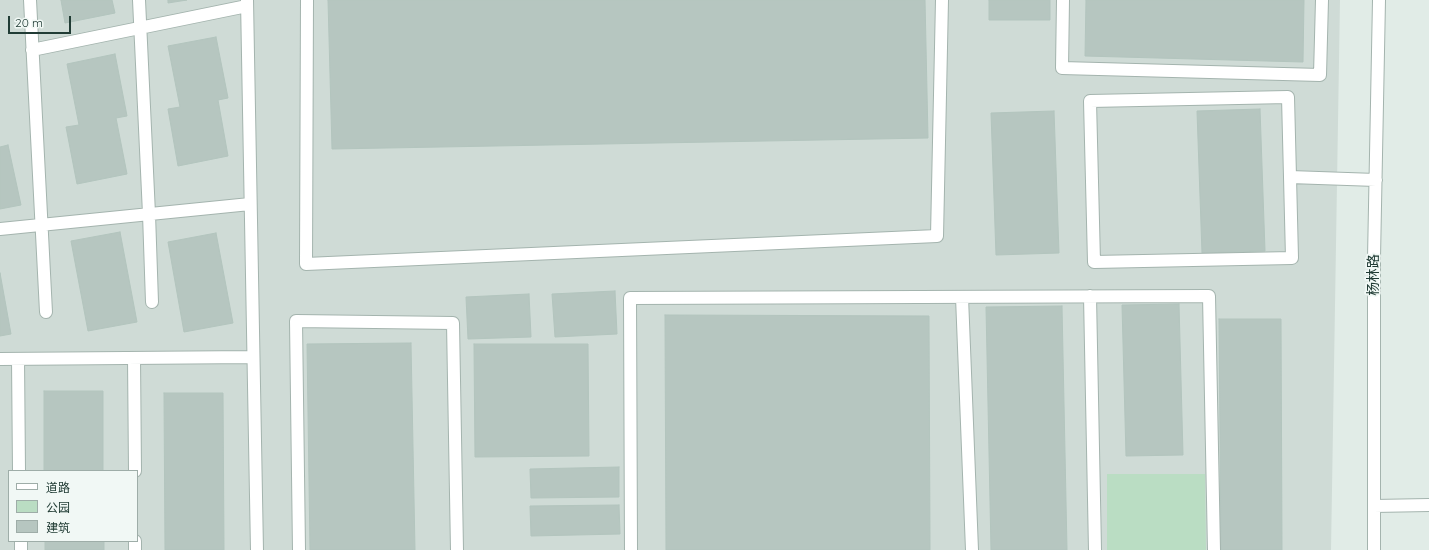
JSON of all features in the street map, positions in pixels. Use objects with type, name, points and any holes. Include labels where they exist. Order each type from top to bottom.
[{"type":"street","points":[[30,0],[46,312]]},
{"type":"street","points":[[139,0],[152,302]]},
{"type":"street","points":[[307,0],[306,264],[937,236],[942,0]]},
{"type":"street","points":[[1063,0],[1062,68],[1320,74],[1322,0]]},
{"type":"street","name":"杨林路","points":[[1374,550],[1374,258],[1379,0]]},
{"type":"street","points":[[32,50],[140,28],[247,3],[257,550]]},
{"type":"street","points":[[1288,97],[1290,177],[1292,258],[1094,262],[1090,101],[1288,97]]},
{"type":"street","points":[[1290,177],[1376,180]]},
{"type":"street","points":[[0,229],[250,204]]},
{"type":"street","points":[[1090,296],[1095,550]]},
{"type":"street","points":[[631,550],[630,298],[1209,296],[1214,550]]},
{"type":"street","points":[[962,297],[972,550]]},
{"type":"street","points":[[299,550],[296,321],[453,323],[458,550]]},
{"type":"street","points":[[0,360],[253,357]]},
{"type":"street","points":[[134,358],[135,470]]},
{"type":"street","points":[[18,359],[19,470]]},
{"type":"street","points":[[1374,506],[1429,505]]},
{"type":"shaded area","points":[[0,0],[1340,0],[1331,550],[0,550]]},
{"type":"green space","points":[[1107,474],[1205,474],[1206,550],[1107,550]]},
{"type":"building","points":[[61,0],[112,0],[115,13],[65,23]]},
{"type":"building","points":[[168,0],[187,0],[168,3]]},
{"type":"building","points":[[328,0],[925,0],[928,138],[332,149]]},
{"type":"building","points":[[989,0],[1050,0],[1050,20],[989,20]]},
{"type":"building","points":[[1086,0],[1304,0],[1303,62],[1085,56]]},
{"type":"building","points":[[216,37],[228,98],[218,100],[228,156],[178,166],[168,109],[180,107],[168,46]]},
{"type":"building","points":[[115,54],[127,116],[116,118],[127,174],[77,184],[66,127],[79,125],[67,64]]},
{"type":"building","points":[[1260,109],[1265,251],[1202,253],[1197,111]]},
{"type":"building","points":[[1054,111],[1059,253],[996,255],[991,113]]},
{"type":"building","points":[[8,145],[21,205],[0,209],[0,147]]},
{"type":"building","points":[[120,232],[137,322],[88,331],[71,241]]},
{"type":"building","points":[[216,233],[233,323],[184,332],[168,242]]},
{"type":"building","points":[[0,273],[11,334],[0,336]]},
{"type":"building","points":[[615,291],[617,334],[555,337],[552,294]]},
{"type":"building","points":[[529,294],[531,337],[468,339],[466,297]]},
{"type":"building","points":[[1179,304],[1183,455],[1126,456],[1122,305]]},
{"type":"building","points":[[1062,306],[1067,550],[991,550],[986,307]]},
{"type":"building","points":[[665,315],[929,316],[930,550],[666,550]]},
{"type":"building","points":[[1219,319],[1281,319],[1282,550],[1221,550]]},
{"type":"building","points":[[411,343],[415,550],[310,550],[307,344]]},
{"type":"building","points":[[474,344],[588,344],[589,456],[475,457]]},
{"type":"building","points":[[44,391],[103,391],[103,470],[44,470]]},
{"type":"building","points":[[164,393],[223,393],[224,550],[165,550]]},
{"type":"building","points":[[619,467],[619,497],[531,498],[530,469]]},
{"type":"building","points":[[619,505],[620,534],[531,536],[530,506]]},
{"type":"building","points":[[45,542],[104,542],[104,550],[45,550]]}]
